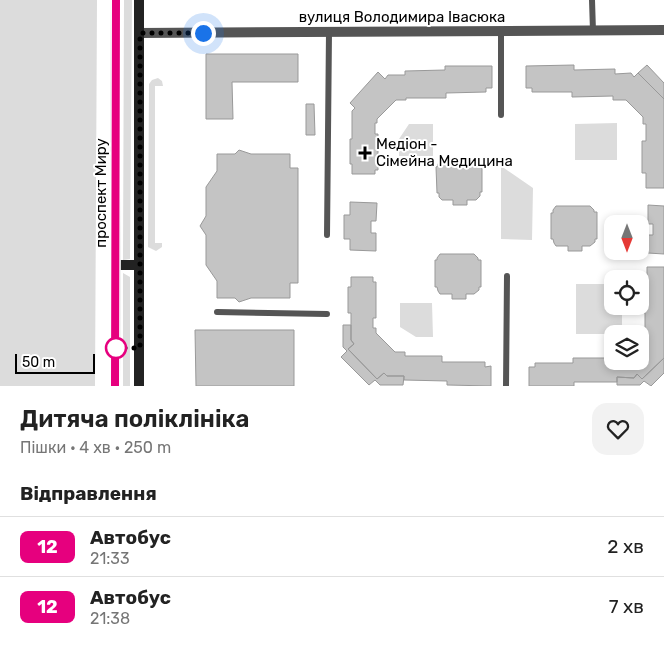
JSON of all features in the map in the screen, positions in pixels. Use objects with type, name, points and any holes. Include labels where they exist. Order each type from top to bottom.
[{"type":"main road","name":"проспект Миру","points":[[115,386],[116,0]]},
{"type":"main road","points":[[140,0],[140,386]]},
{"type":"main road","points":[[116,265],[140,265]]},
{"type":"street","name":"вулиця Володимира Івасюка","points":[[140,33],[664,30]]},
{"type":"lane","points":[[592,0],[593,31]]},
{"type":"lane","points":[[501,31],[501,116]]},
{"type":"lane","points":[[327,235],[329,32]]},
{"type":"lane","points":[[506,386],[507,276]]},
{"type":"lane","points":[[217,312],[327,314]]},
{"type":"shaded area","points":[[0,0],[97,0],[95,386],[0,386]]},
{"type":"shaded area","points":[[124,0],[132,0],[130,259],[123,260]]},
{"type":"shaded area","points":[[158,78],[162,81],[163,86],[155,86],[155,243],[162,243],[162,247],[156,251],[148,247],[149,84],[152,80]]},
{"type":"shaded area","points":[[617,123],[617,160],[575,160],[575,124]]},
{"type":"shaded area","points":[[409,124],[433,124],[433,156],[399,156],[399,139]]},
{"type":"shaded area","points":[[501,166],[533,188],[532,240],[501,239]]},
{"type":"shaded area","points":[[123,273],[130,277],[130,386],[123,386]]},
{"type":"shaded area","points":[[576,284],[604,284],[604,315],[622,315],[622,325],[604,325],[604,334],[576,334]]},
{"type":"shaded area","points":[[400,303],[432,303],[433,337],[416,337],[400,327]]},
{"type":"building","points":[[206,54],[298,54],[298,82],[232,82],[233,119],[206,119]]},
{"type":"building","points":[[574,65],[574,70],[615,69],[615,74],[631,73],[634,77],[638,73],[664,99],[664,188],[646,188],[646,173],[642,173],[642,141],[646,141],[646,124],[643,124],[643,117],[626,100],[613,100],[613,96],[572,97],[572,92],[532,92],[532,88],[526,88],[526,66]]},
{"type":"building","points":[[647,65],[664,83],[664,99],[638,73]]},
{"type":"building","points":[[445,66],[492,66],[492,88],[486,88],[486,92],[446,93],[446,98],[406,98],[406,100],[396,100],[375,123],[375,134],[378,134],[378,170],[375,170],[375,174],[352,174],[350,139],[352,139],[352,111],[355,108],[350,103],[378,72],[385,79],[388,75],[405,75],[405,71],[445,70]]},
{"type":"building","points":[[306,104],[314,104],[315,135],[306,135]]},
{"type":"building","points":[[239,150],[251,154],[290,154],[290,168],[298,168],[298,283],[290,283],[290,298],[251,298],[239,302],[235,298],[217,298],[217,281],[206,265],[206,235],[200,226],[206,216],[206,187],[217,171],[217,154],[235,154]]},
{"type":"building","points":[[441,160],[476,160],[482,166],[482,192],[480,192],[480,196],[476,200],[467,200],[467,205],[453,205],[453,200],[442,200],[439,197],[439,193],[437,193],[436,167]]},
{"type":"building","points":[[350,202],[377,203],[376,221],[371,221],[371,233],[376,233],[376,251],[350,250],[350,239],[344,239],[344,215],[350,215]]},
{"type":"building","points":[[648,205],[664,206],[664,254],[649,253],[649,235],[653,235],[653,224],[649,224]]},
{"type":"building","points":[[556,206],[590,206],[594,212],[597,212],[597,239],[595,239],[595,242],[590,246],[582,246],[582,251],[568,251],[568,246],[556,246],[553,239],[551,239],[551,213],[553,213]]},
{"type":"building","points":[[440,254],[474,254],[478,260],[481,260],[481,287],[479,287],[479,290],[474,294],[466,294],[466,299],[452,299],[452,294],[440,294],[437,287],[435,287],[435,260],[437,260]]},
{"type":"building","points":[[647,267],[664,267],[664,358],[642,379],[637,374],[634,378],[617,377],[617,382],[574,382],[574,386],[529,386],[529,367],[535,367],[535,363],[573,363],[573,358],[604,358],[604,370],[649,370],[649,325],[645,325],[645,315],[649,315],[649,270],[647,270]]},
{"type":"building","points":[[351,277],[373,277],[373,282],[376,282],[376,318],[373,318],[373,328],[376,328],[376,333],[395,352],[405,352],[405,356],[442,356],[442,362],[485,362],[485,367],[491,366],[491,386],[447,385],[447,381],[404,380],[404,376],[387,376],[384,373],[377,379],[348,349],[354,344],[351,340],[351,313],[348,313],[348,287],[351,287]]},
{"type":"building","points":[[343,325],[351,325],[351,340],[354,344],[348,349],[377,379],[384,373],[387,376],[404,376],[403,385],[380,385],[375,380],[369,385],[341,357],[347,351],[343,347]]},
{"type":"building","points":[[195,330],[294,330],[294,386],[196,386]]},
{"type":"building","points":[[664,358],[664,373],[651,386],[644,381],[640,385],[617,385],[617,377],[634,378],[637,374],[642,379]]},
{"type":"bus line","name":"12","points":[[115,386],[116,0]]},
{"type":"place","name":"Медіон - Сімейна Медицина","points":[[365,153]]},
{"type":"route","points":[[116,348],[140,348],[140,33],[203,33]]}]
